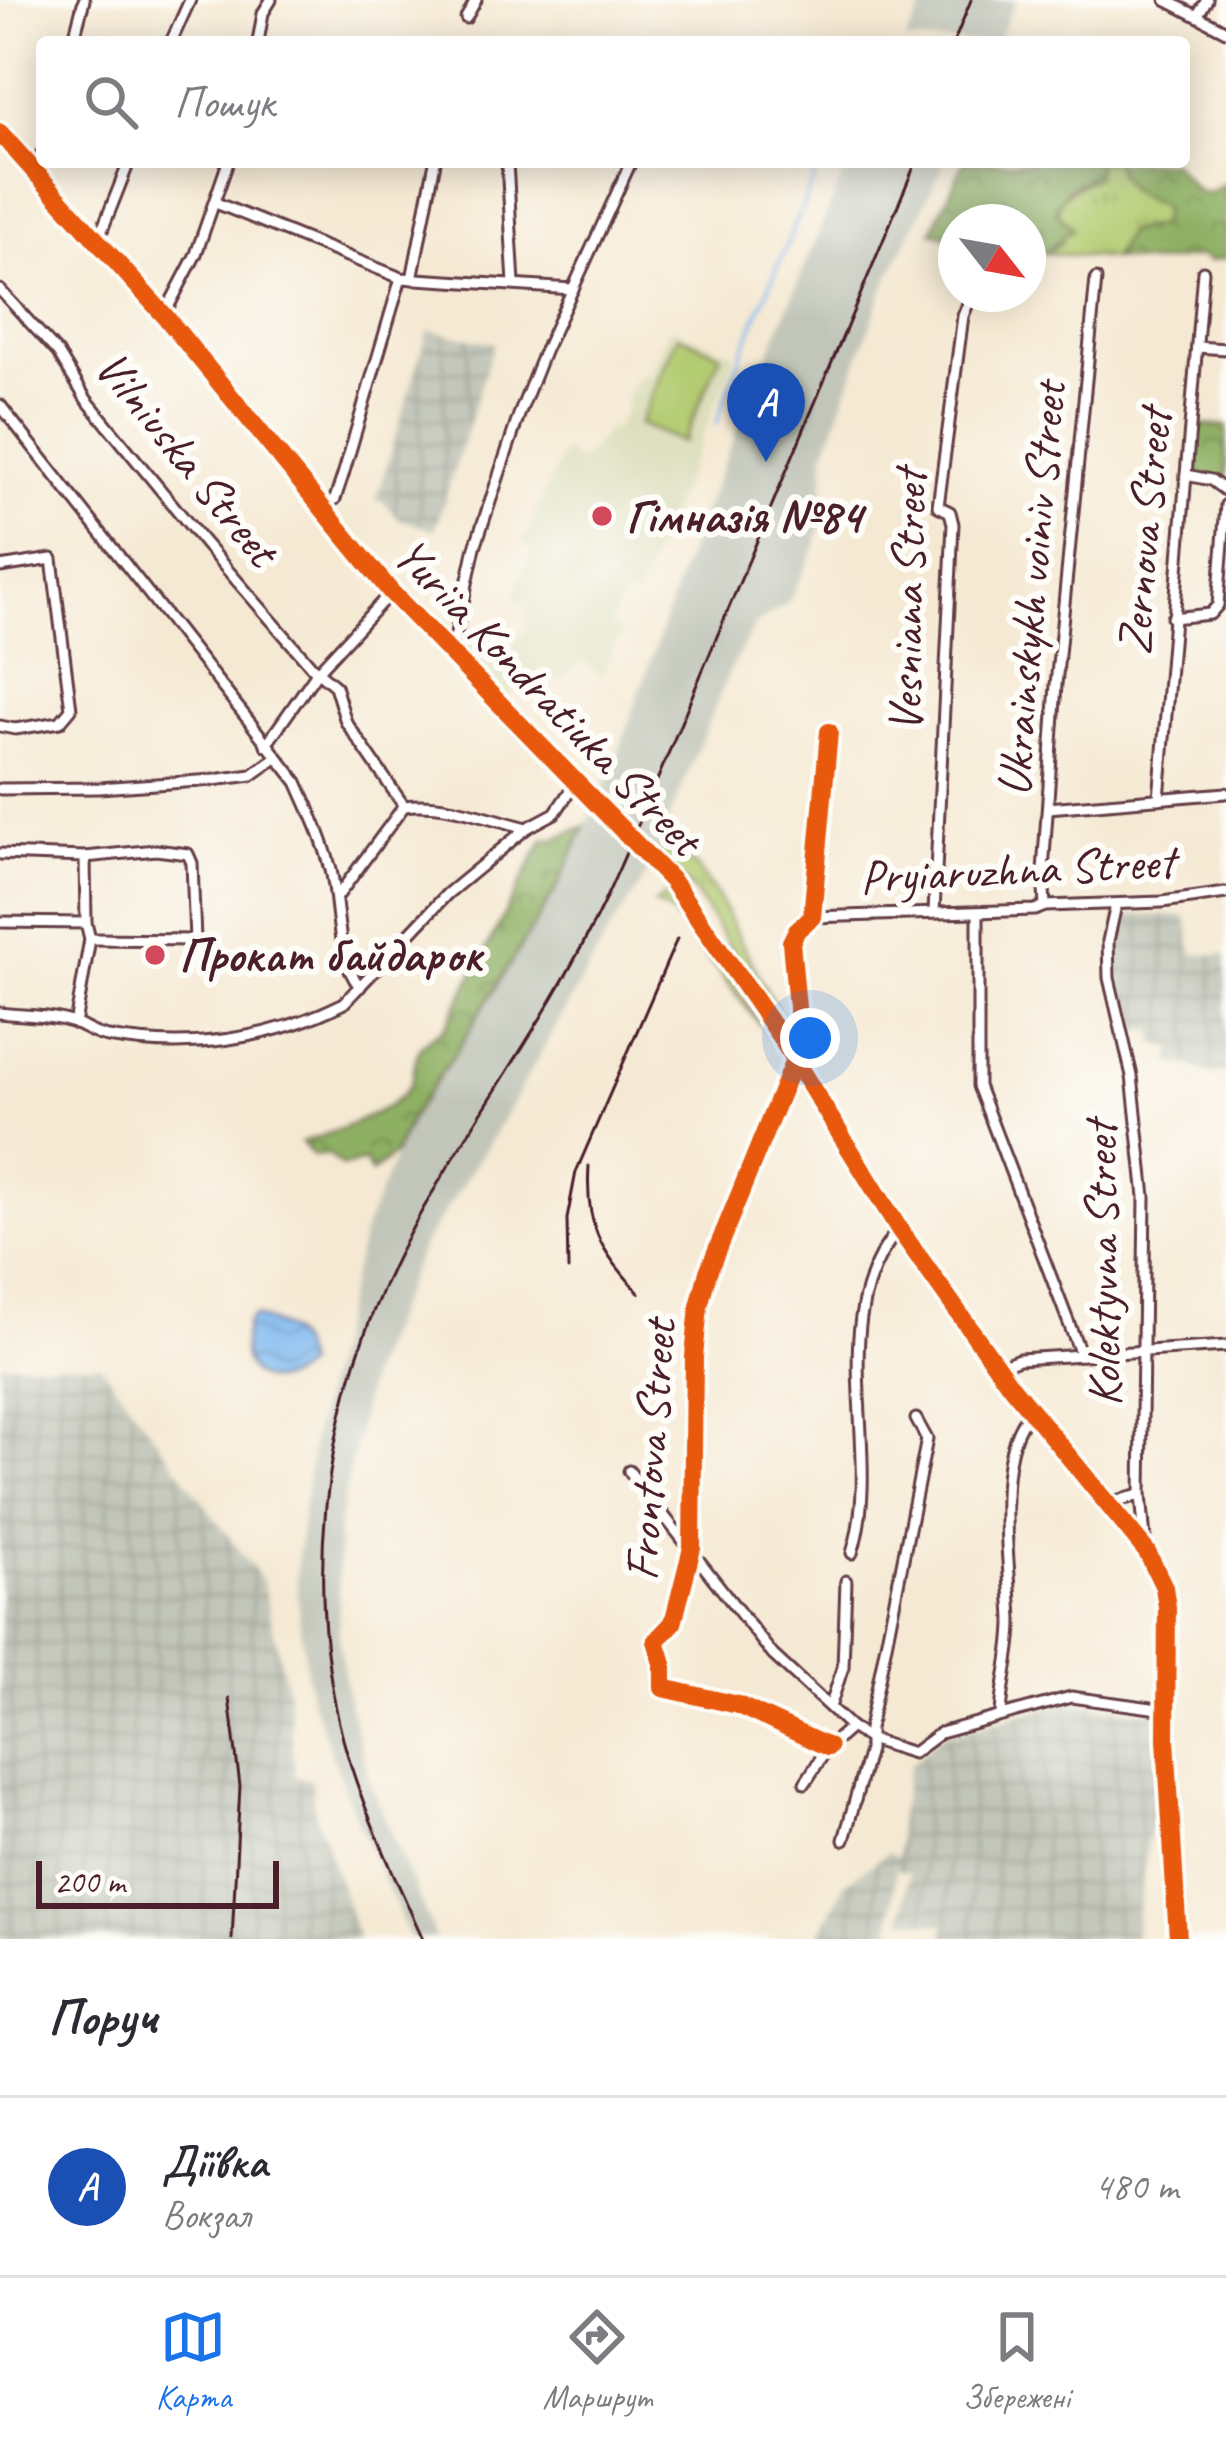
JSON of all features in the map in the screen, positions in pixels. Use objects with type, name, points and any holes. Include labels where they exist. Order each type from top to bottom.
[{"type":"street","points":[[75,36],[84,0]]},
{"type":"street","points":[[174,36],[190,0]]},
{"type":"street","points":[[259,36],[271,0]]},
{"type":"street","points":[[466,18],[476,0]]},
{"type":"street","points":[[1166,0],[1226,31]]},
{"type":"street","points":[[1197,16],[1207,0]]},
{"type":"street","name":"Yuriia Kondratiuka Street","points":[[0,133],[164,315],[391,592],[672,881],[742,980],[898,1229],[1031,1412],[1147,1552],[1164,1587],[1167,1607],[1166,1710],[1178,1939]]},
{"type":"street","points":[[34,170],[36,166]]},
{"type":"street","points":[[97,243],[127,168]]},
{"type":"street","points":[[164,315],[196,254],[226,168]]},
{"type":"street","points":[[322,512],[335,499],[343,475],[406,278],[434,168]]},
{"type":"street","points":[[507,168],[514,284]]},
{"type":"street","points":[[452,652],[475,547],[498,477],[544,352],[629,168]]},
{"type":"street","points":[[216,202],[406,278],[573,289]]},
{"type":"street","name":"Zernova Street","points":[[1159,799],[1203,271]]},
{"type":"street","name":"Ukrainskykh voiniv Street","points":[[1045,906],[1048,808],[1096,279]]},
{"type":"street","name":"Vilniuska Street","points":[[0,290],[58,353],[86,399],[156,486],[335,686],[346,722],[404,806]]},
{"type":"street","name":"Vesniana Street","points":[[934,912],[953,524],[950,512],[938,506],[965,312]]},
{"type":"street","points":[[1196,347],[1226,349]]},
{"type":"street","points":[[0,405],[297,782],[321,834],[349,973],[360,987]]},
{"type":"street","points":[[1186,475],[1211,480],[1226,491]]},
{"type":"street","points":[[1172,618],[1210,614],[1218,605],[1226,505]]},
{"type":"street","points":[[0,567],[52,559],[71,709],[60,722],[14,729],[0,726]]},
{"type":"street","points":[[266,745],[318,671],[391,592]]},
{"type":"street","name":"Frontova Street","points":[[828,1747],[738,1705],[663,1688],[656,1641],[673,1623],[692,1548],[699,1306],[708,1272],[793,1063],[798,1018],[791,942],[812,916],[829,732]]},
{"type":"street","points":[[0,789],[99,788],[252,776],[278,757]]},
{"type":"street","points":[[0,1012],[74,1024],[109,1037],[217,1042],[325,1012],[344,1003],[447,893],[526,828],[555,813],[576,782]]},
{"type":"street","points":[[1048,808],[1226,793]]},
{"type":"street","points":[[337,897],[404,806],[472,813],[526,828]]},
{"type":"street","points":[[0,854],[85,857],[181,850],[192,863],[195,940],[90,939]]},
{"type":"street","points":[[74,1024],[90,939],[85,857]]},
{"type":"street","name":"Pryiaruzhna Street","points":[[812,916],[1035,910],[1226,893]]},
{"type":"street","name":"Kolektyvna Street","points":[[1115,905],[1108,941],[1109,979],[1132,1076],[1145,1197],[1142,1495],[1147,1552]]},
{"type":"street","points":[[978,913],[978,1086],[1081,1355]]},
{"type":"street","points":[[0,922],[86,923]]},
{"type":"street","points":[[852,1553],[862,1516],[858,1329],[875,1268],[898,1229]]},
{"type":"street","points":[[998,1367],[1018,1359],[1226,1346]]},
{"type":"street","points":[[1001,1715],[1012,1624],[1005,1553],[1007,1490],[1017,1430],[1031,1412]]},
{"type":"street","points":[[844,1840],[869,1738],[927,1439],[916,1419]]},
{"type":"street","name":"Frontova Street","points":[[629,1472],[692,1548]]},
{"type":"street","points":[[1107,1503],[1142,1495]]},
{"type":"street","points":[[692,1548],[773,1655],[869,1738],[913,1753],[940,1733],[1071,1696],[1166,1710]]},
{"type":"street","points":[[830,1707],[843,1667],[845,1581]]},
{"type":"street","points":[[806,1783],[828,1747],[851,1727]]},
{"type":"shaded area","points":[[927,0],[1016,0],[1000,36],[908,36]]},
{"type":"shaded area","points":[[846,168],[942,168],[883,290],[825,453],[823,513],[816,546],[788,603],[755,625],[730,670],[643,882],[612,927],[493,1137],[421,1248],[369,1375],[338,1528],[339,1638],[347,1695],[371,1785],[436,1939],[410,1939],[351,1807],[310,1696],[296,1573],[314,1433],[364,1230],[412,1115],[559,884],[617,758],[692,540]]},
{"type":"shaded area","name":"Гімназія №84","points":[[670,327],[736,354],[635,600],[624,595],[610,626],[621,632],[601,676],[583,660],[559,681],[545,667],[507,697],[462,649],[475,637],[504,662],[526,626],[525,602],[515,600],[532,551],[522,542],[564,450],[579,462],[609,429],[615,430],[628,404],[624,401],[639,375],[649,375]]},
{"type":"shaded area","points":[[428,330],[494,343],[435,530],[399,519],[382,500],[376,501]]},
{"type":"shaded area","points":[[1116,915],[1186,916],[1193,954],[1226,955],[1226,1072],[1215,1076],[1171,1064],[1172,1047],[1155,1043],[1154,1029],[1127,1031],[1115,955]]},
{"type":"shaded area","points":[[0,1363],[100,1364],[262,1581],[288,1692],[295,1777],[311,1779],[314,1808],[358,1939],[0,1939]]},
{"type":"shaded area","points":[[1069,1702],[1156,1713],[1158,1826],[1150,1828],[1134,1939],[943,1939],[945,1924],[902,1919],[909,1873],[897,1870],[896,1861],[890,1939],[817,1939],[845,1883],[888,1852],[897,1858],[909,1766],[942,1735]]},
{"type":"green space","points":[[961,168],[1097,168],[1096,176],[1068,188],[1056,211],[1072,229],[1046,252],[1046,204],[945,204]]},
{"type":"green space","points":[[1097,168],[1118,168],[1127,189],[1165,208],[1160,225],[1127,232],[1113,259],[1046,253],[1062,242],[1059,206],[1073,189],[1095,176]]},
{"type":"green space","points":[[1116,168],[1176,168],[1198,192],[1210,193],[1226,183],[1226,258],[1208,261],[1201,256],[1155,263],[1113,259],[1127,232],[1160,225],[1164,208],[1139,196]]},
{"type":"green space","points":[[678,335],[721,354],[683,442],[639,424]]},
{"type":"green space","points":[[1195,425],[1226,426],[1226,483],[1190,472]]},
{"type":"green space","points":[[585,826],[559,884],[412,1115],[394,1154],[371,1173],[365,1161],[343,1167],[327,1154],[313,1156],[302,1142],[362,1120],[403,1094],[419,1051],[447,1024],[544,839]]},
{"type":"green space","points":[[663,844],[697,867],[716,894],[786,1027],[694,892],[658,853]]},
{"type":"green space","points":[[672,897],[688,914],[772,1040],[680,923],[655,904]]},
{"type":"water","points":[[254,1316],[288,1333],[299,1346],[305,1366],[274,1381],[251,1372],[243,1343],[247,1323]]},
{"type":"waterway","points":[[716,424],[819,168]]},
{"type":"railway","points":[[956,36],[971,0]]},
{"type":"railway","points":[[423,1939],[355,1778],[328,1660],[324,1535],[342,1412],[381,1293],[408,1236],[559,988],[604,902],[913,168]]},
{"type":"railway","points":[[568,1270],[567,1219],[576,1172],[677,939]]},
{"type":"railway","points":[[589,1166],[590,1205],[598,1236],[639,1293]]},
{"type":"railway","points":[[229,1698],[240,1786],[232,1939]]},
{"type":"cycle path","points":[[0,133],[164,315],[391,592],[672,881],[779,1035],[899,1229],[1010,1385],[1147,1552],[1164,1587],[1167,1607],[1166,1739],[1178,1939]]},
{"type":"cycle path","points":[[828,1747],[738,1705],[663,1688],[663,1663],[656,1641],[673,1623],[692,1548],[699,1306],[708,1272],[793,1063],[798,1018],[791,942],[812,917],[829,732]]},
{"type":"place","name":"Діївка","points":[[766,462]]},
{"type":"place","name":"Гімназія №84","points":[[602,516]]},
{"type":"place","name":"Прокат байдарок","points":[[155,955]]}]
